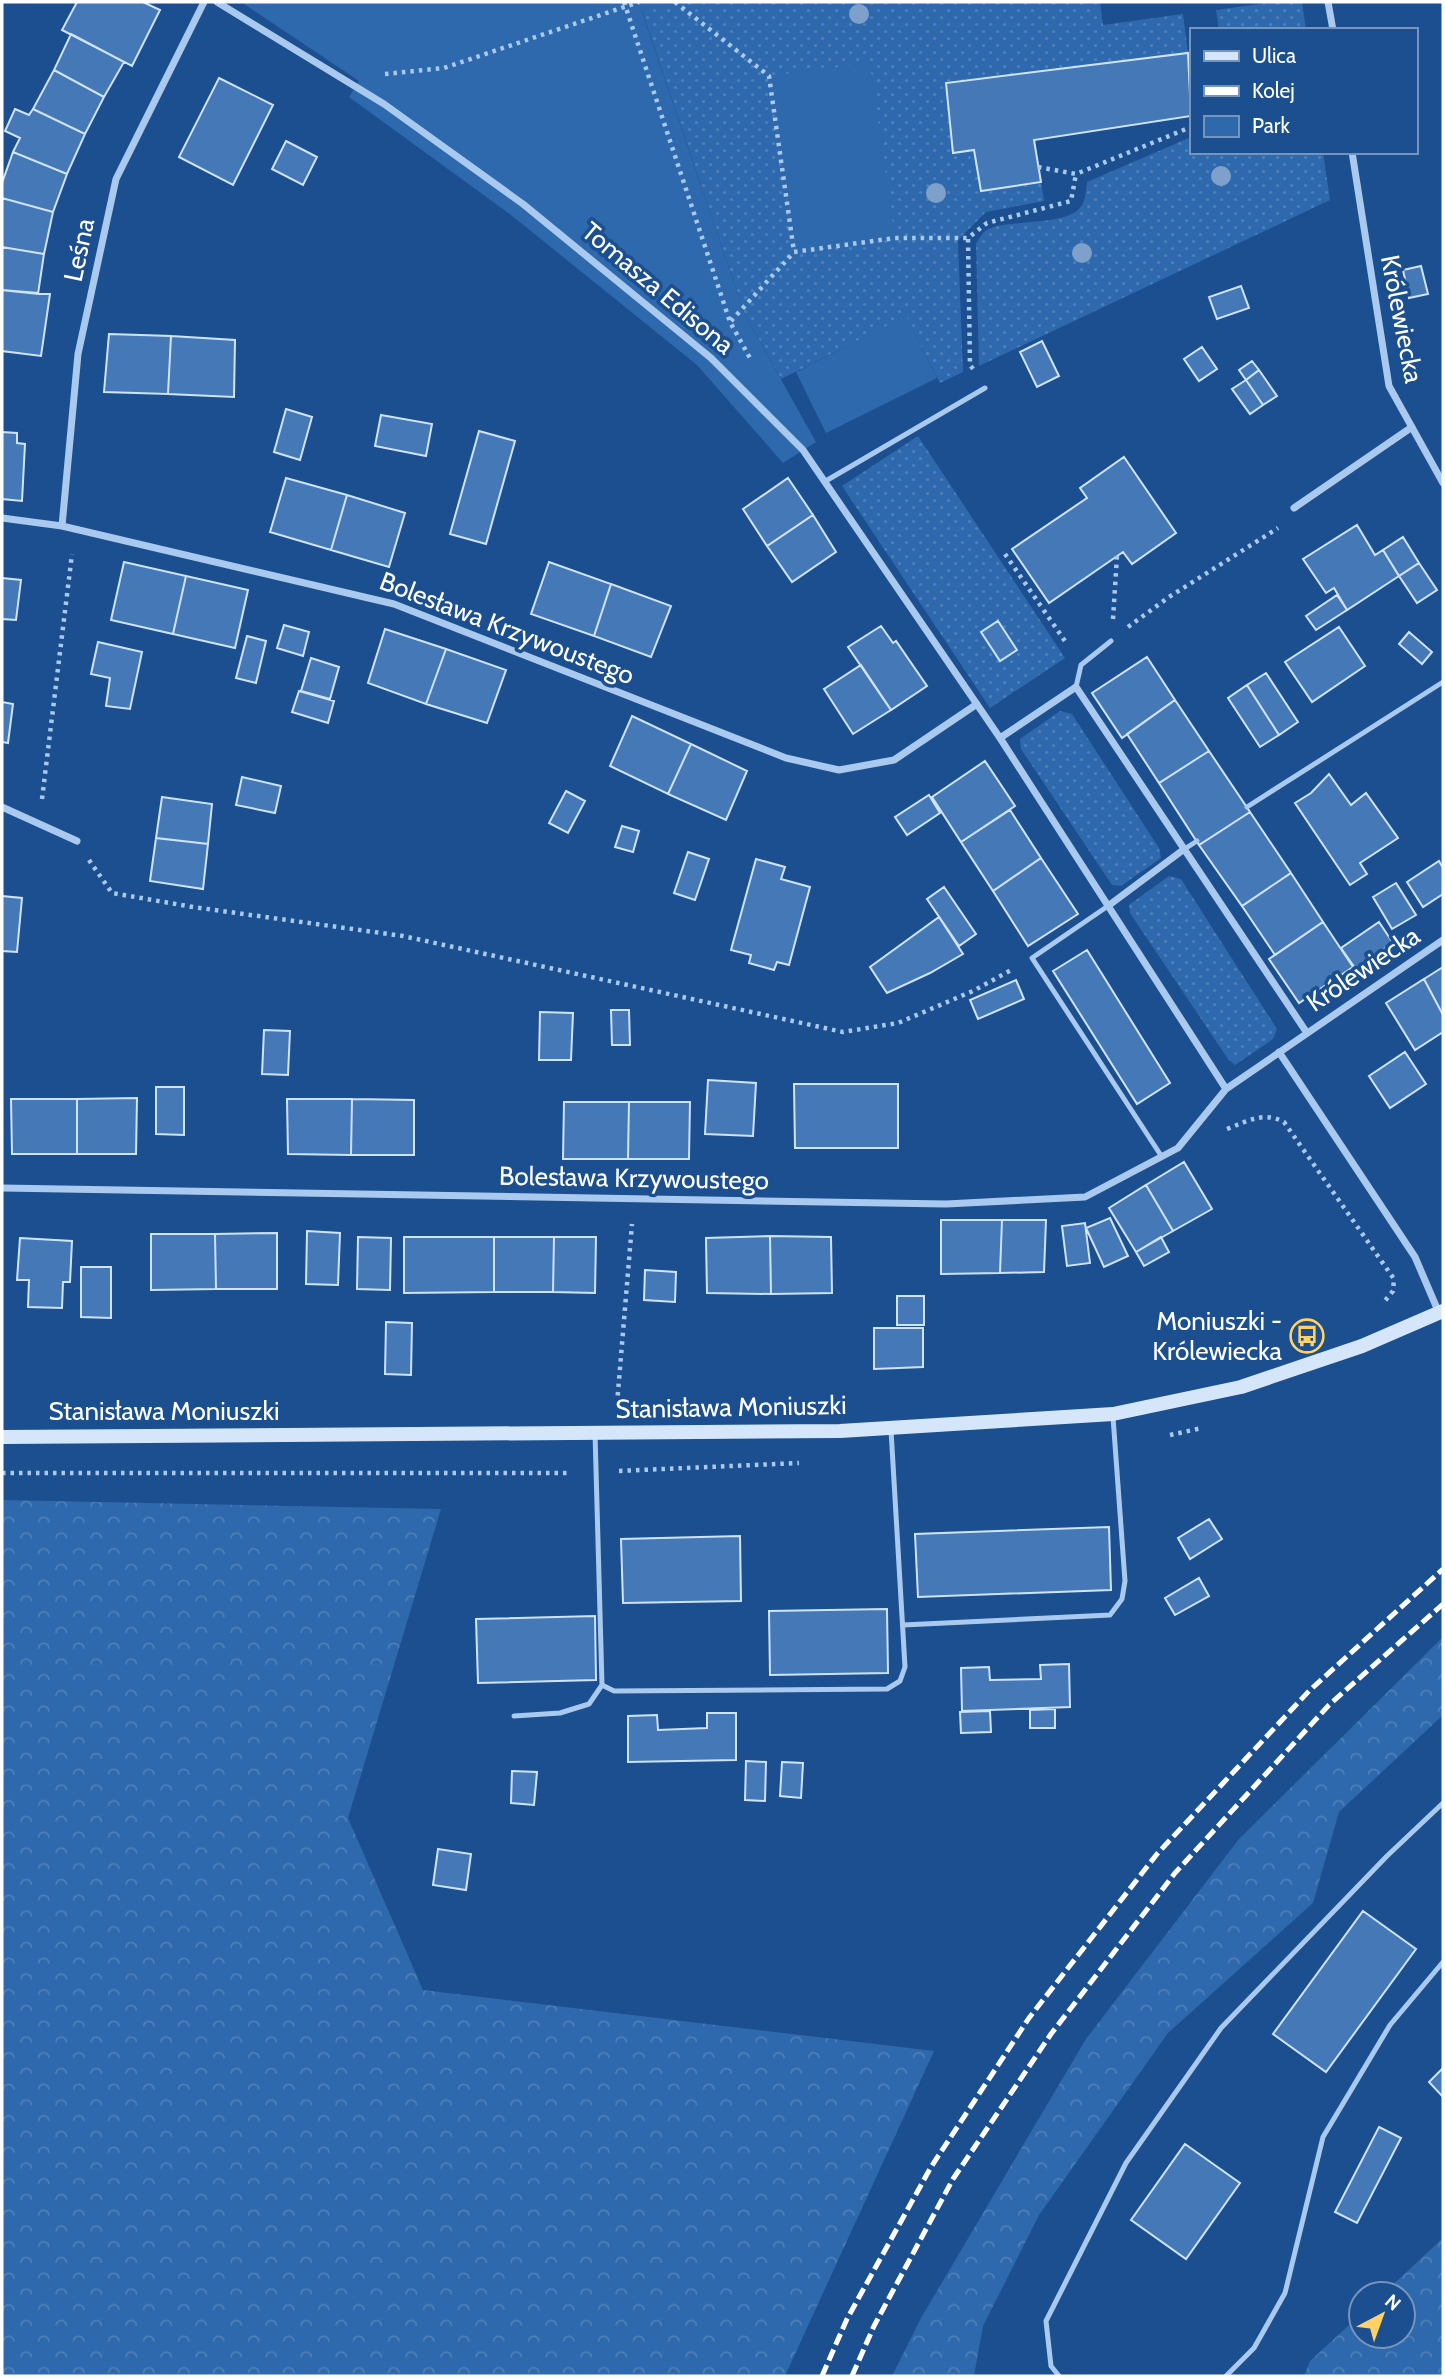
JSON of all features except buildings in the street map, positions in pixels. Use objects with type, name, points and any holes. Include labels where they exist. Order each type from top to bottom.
[{"type":"street","name":"Leśna","points":[[62,526],[78,354],[116,179],[204,2]]},
{"type":"street","name":"Tomasza Edisona","points":[[218,2],[384,104],[523,204],[711,358],[803,450],[976,704]]},
{"type":"street","points":[[1328,2],[1332,28]]},
{"type":"street","name":"Królewiecka","points":[[1352,154],[1389,386],[1443,483]]},
{"type":"street","points":[[1294,508],[1412,427]]},
{"type":"street","name":"Bolesława Krzywoustego","points":[[2,518],[62,526],[394,604],[786,758],[839,770],[894,760],[976,704]]},
{"type":"street","points":[[1000,738],[1076,687],[1307,1033]]},
{"type":"street","points":[[976,704],[1226,1089]]},
{"type":"street","points":[[2,807],[77,841]]},
{"type":"street","points":[[1108,906],[1184,850]]},
{"type":"street","name":"Królewiecka","points":[[1307,1033],[1443,940]]},
{"type":"street","name":"Bolesława Krzywoustego","points":[[2,1188],[946,1204],[1085,1197],[1178,1148],[1226,1089],[1307,1033]]},
{"type":"street","points":[[1279,1052],[1415,1256],[1441,1312]]},
{"type":"street","name":"Stanisława Moniuszki","points":[[2,1437],[840,1431],[1113,1414],[1241,1387],[1362,1346],[1441,1312]]},
{"type":"lane","points":[[824,482],[985,388]]},
{"type":"lane","points":[[1076,687],[1081,665],[1111,641]]},
{"type":"lane","points":[[1247,807],[1443,682]]},
{"type":"lane","points":[[1184,850],[1197,841]]},
{"type":"lane","points":[[1108,906],[1032,958],[1162,1157]]},
{"type":"lane","points":[[903,1625],[1110,1615],[1122,1599],[1125,1581],[1113,1414]]},
{"type":"lane","points":[[602,1685],[614,1691],[887,1689],[900,1681],[905,1667],[891,1427]]},
{"type":"lane","points":[[514,1716],[560,1713],[589,1703],[602,1685],[596,1433]]},
{"type":"lane","points":[[1059,2376],[1051,2366],[1046,2322],[1126,2163],[1221,2028],[1387,1856],[1443,1803]]},
{"type":"lane","points":[[1226,2376],[1254,2348],[1285,2293],[1323,2137],[1390,2025],[1443,1962]]},
{"type":"path","points":[[378,75],[444,68],[625,4],[639,2]]},
{"type":"path","points":[[675,2],[769,76],[794,252]]},
{"type":"path","points":[[625,4],[730,322],[757,370]]},
{"type":"path","points":[[1038,167],[1076,174],[1190,127]]},
{"type":"path","points":[[730,322],[794,252],[895,238],[968,238],[987,223],[1071,201],[1076,174]]},
{"type":"path","points":[[968,238],[970,365],[985,388]]},
{"type":"path","points":[[1111,641],[1169,597],[1293,518],[1294,508]]},
{"type":"path","points":[[38,824],[75,529]]},
{"type":"path","points":[[1005,554],[1081,665]]},
{"type":"path","points":[[1111,641],[1117,556]]},
{"type":"path","points":[[77,841],[112,893],[403,936],[843,1032],[898,1023],[973,991],[1032,958]]},
{"type":"path","points":[[1224,1130],[1259,1117],[1272,1116],[1284,1122],[1394,1279],[1393,1291],[1387,1301],[1374,1306]]},
{"type":"path","points":[[617,1399],[635,1199]]},
{"type":"green space","points":[[241,2],[675,2],[641,9],[745,315],[816,442],[783,463],[697,365],[511,215],[349,97],[359,81]]},
{"type":"green space","points":[[675,2],[1100,2],[1103,25],[1183,14],[1188,53],[946,83],[974,150],[981,191],[1041,182],[1044,201],[986,212],[958,240],[963,372],[940,383],[906,317],[781,379],[745,315],[641,8]]},
{"type":"green space","points":[[1274,2],[1302,2],[1306,28],[1219,28],[1216,10]]},
{"type":"green space","points":[[870,63],[895,238],[794,252],[769,76]]},
{"type":"green space","points":[[1190,137],[1190,154],[1323,154],[1330,200],[979,366],[976,244],[985,231],[995,227],[1052,220],[1076,211],[1083,203],[1087,182]]},
{"type":"green space","points":[[906,316],[937,378],[826,433],[796,372]]},
{"type":"green space","points":[[918,436],[1065,658],[990,708],[842,486]],"holes":[[[998,621],[1017,650],[1001,661],[981,632]]]},
{"type":"green space","points":[[1060,711],[1072,714],[1159,848],[1161,858],[1121,886],[1112,885],[1021,749],[1020,739]]},
{"type":"green space","points":[[1169,876],[1181,879],[1277,1029],[1273,1039],[1235,1065],[1228,1059],[1130,913],[1129,905]]},
{"type":"green space","points":[[2,1500],[441,1509],[348,1818],[423,1990],[934,2051],[785,2376],[2,2376]]},
{"type":"green space","points":[[1443,1637],[1443,1715],[1339,1812],[1313,1903],[1168,2033],[1039,2215],[983,2326],[974,2376],[892,2376],[921,2318],[1086,2039],[1239,1839]]},
{"type":"green space","points":[[1443,2238],[1443,2376],[1304,2376],[1310,2361],[1347,2327],[1347,2350],[1417,2350],[1417,2280],[1398,2280]]},
{"type":"railway","points":[[822,2376],[847,2319],[931,2167],[1029,2018],[1157,1854],[1309,1691],[1443,1569]]},
{"type":"railway","points":[[852,2376],[874,2326],[953,2179],[1051,2034],[1175,1873],[1329,1705],[1443,1604]]},
{"type":"place","name":"Moniuszki - Królewiecka","points":[[1307,1336]]}]
